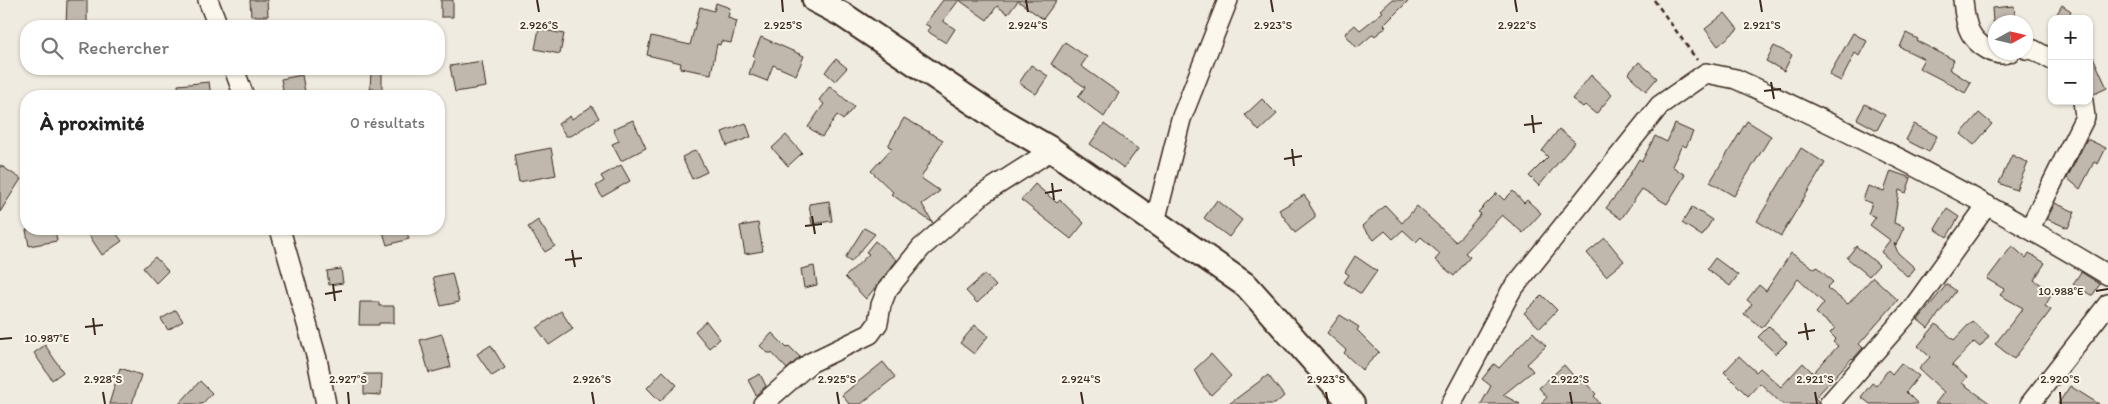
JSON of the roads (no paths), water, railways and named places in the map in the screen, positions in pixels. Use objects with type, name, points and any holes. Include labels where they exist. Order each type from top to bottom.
[{"type":"main road","points":[[815,0],[843,15],[1000,120],[1052,150],[1247,286],[1352,404]]},
{"type":"street","points":[[208,0],[216,20]]},
{"type":"street","points":[[1155,222],[1181,119],[1228,0]]},
{"type":"street","points":[[1963,0],[1970,32],[1988,49]]},
{"type":"street","points":[[2033,50],[2048,58]]},
{"type":"street","points":[[1451,404],[1511,292],[1660,105],[1706,73],[1736,79],[1907,161],[2030,228],[2108,275]]},
{"type":"street","points":[[236,75],[242,90]]},
{"type":"street","points":[[2030,228],[2084,117],[2083,105]]},
{"type":"street","points":[[763,404],[810,363],[870,334],[878,323],[886,290],[921,248],[983,194],[1052,150]]},
{"type":"street","points":[[1829,404],[1912,309],[1987,205]]},
{"type":"street","points":[[282,235],[317,359],[326,404]]},
{"type":"street","points":[[2030,404],[2108,304]]}]
